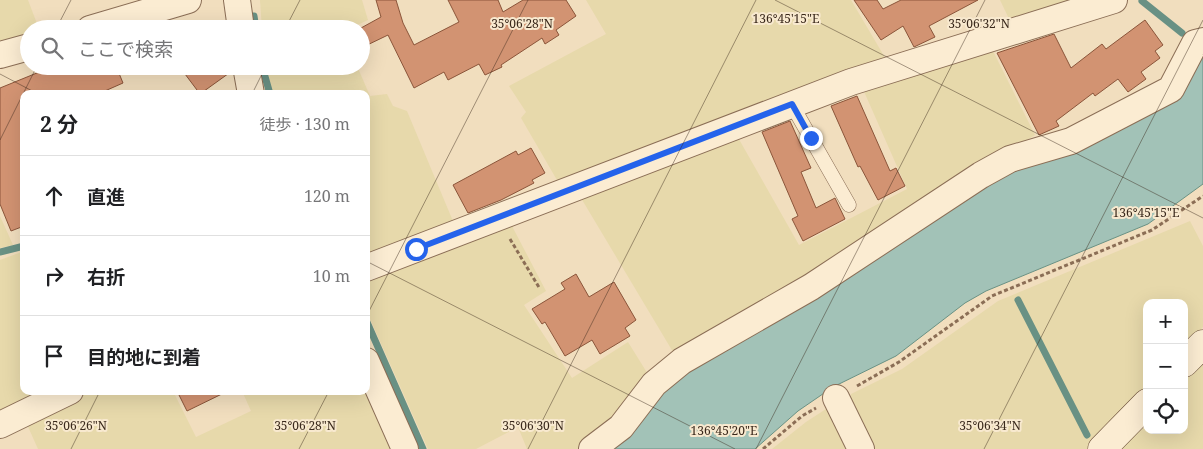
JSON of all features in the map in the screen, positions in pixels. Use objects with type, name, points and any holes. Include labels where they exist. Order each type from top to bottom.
[{"type":"street","points":[[120,20],[188,0]]},
{"type":"street","points":[[237,0],[240,20]]},
{"type":"street","points":[[370,267],[499,219],[851,82],[1114,0]]},
{"type":"street","points":[[592,449],[621,427],[654,384],[682,361],[811,287],[988,171],[1010,159],[1071,141],[1171,89],[1195,43],[1203,40]]},
{"type":"street","points":[[0,55],[20,49]]},
{"type":"street","points":[[248,75],[250,90]]},
{"type":"street","points":[[1188,359],[1203,344]]},
{"type":"street","points":[[370,370],[405,449]]},
{"type":"street","points":[[0,424],[62,395]]},
{"type":"street","points":[[836,398],[861,449]]},
{"type":"street","points":[[1102,449],[1143,407]]},
{"type":"lane","points":[[792,104],[849,205]]},
{"type":"path","points":[[763,449],[802,416],[899,362],[967,311],[992,296],[1152,230],[1191,207],[1203,196]]},
{"type":"path","points":[[499,219],[540,289]]},
{"type":"shaded area","points":[[0,0],[28,0],[36,20],[20,20],[20,36],[0,42]]},
{"type":"shaded area","points":[[260,0],[362,0],[368,20],[261,20]]},
{"type":"shaded area","points":[[586,0],[851,0],[887,61],[561,187],[521,118],[526,112],[509,86],[606,34]]},
{"type":"shaded area","points":[[1000,0],[1084,0],[1011,23]]},
{"type":"shaded area","points":[[993,51],[1035,135],[676,357],[578,193],[736,134],[799,245],[907,189],[862,87]]},
{"type":"shaded area","points":[[267,75],[361,75],[367,90],[271,90]]},
{"type":"shaded area","points":[[387,94],[393,106],[407,111],[455,226],[370,261],[370,96]]},
{"type":"shaded area","points":[[0,216],[13,245],[0,248]]},
{"type":"shaded area","points":[[514,220],[513,228],[546,291],[524,305],[572,378],[628,342],[651,379],[615,421],[578,449],[527,449],[518,427],[476,449],[428,449],[370,319],[370,274]]},
{"type":"shaded area","points":[[1190,221],[1203,246],[1203,327],[1188,343],[1188,299],[1143,299],[1143,390],[1087,449],[868,449],[848,408],[851,394],[902,369],[998,301]]},
{"type":"shaded area","points":[[20,252],[20,395],[45,395],[0,416],[0,260]]},
{"type":"shaded area","points":[[1203,361],[1203,449],[1119,449],[1143,424],[1143,434],[1188,434],[1188,376]]},
{"type":"shaded area","points":[[79,395],[175,395],[196,437],[251,411],[244,395],[368,395],[397,449],[38,449],[25,420]]},
{"type":"shaded area","points":[[826,409],[839,414],[855,449],[772,449],[806,422]]},
{"type":"water","points":[[1203,52],[1203,184],[1148,224],[986,291],[965,303],[896,356],[833,387],[798,411],[755,449],[609,449],[663,391],[687,370],[1002,176],[1072,150]]},
{"type":"building","points":[[376,0],[396,0],[403,23],[414,45],[459,22],[448,0],[498,0],[503,12],[523,0],[566,0],[576,16],[556,30],[559,35],[545,44],[542,38],[501,65],[502,67],[485,75],[479,64],[448,80],[444,72],[414,88],[388,35],[370,44],[370,23],[381,17]]},
{"type":"building","points":[[854,0],[877,0],[883,9],[901,0],[978,0],[929,26],[935,37],[914,47],[903,26],[881,40]]},
{"type":"building","points":[[1145,20],[1163,45],[1155,51],[1160,58],[1141,72],[1146,79],[1128,92],[1118,79],[1095,96],[1093,93],[1056,121],[1059,126],[1039,135],[997,53],[1054,34],[1071,68],[1102,44],[1106,49]]},
{"type":"building","points":[[32,75],[120,75],[123,83],[107,90],[20,90],[20,228],[11,231],[0,204],[0,88]]},
{"type":"building","points":[[186,75],[226,75],[206,90],[197,90]]},
{"type":"building","points":[[857,96],[890,171],[896,168],[905,186],[878,200],[860,166],[858,167],[831,106]]},
{"type":"building","points":[[790,121],[811,168],[801,172],[816,208],[835,198],[845,219],[803,241],[792,219],[798,216],[762,132]]},
{"type":"building","points":[[531,148],[545,173],[532,180],[534,183],[501,200],[468,213],[453,185],[516,151],[518,155]]},
{"type":"building","points":[[576,274],[589,297],[614,282],[636,320],[625,328],[630,336],[600,354],[592,340],[565,356],[545,322],[542,324],[532,309],[565,289],[561,283]]},
{"type":"building","points":[[179,395],[220,395],[187,411]]},
{"type":"waterway","points":[[1142,1],[1182,33]]},
{"type":"waterway","points":[[254,16],[255,20]]},
{"type":"waterway","points":[[265,75],[269,90]]},
{"type":"waterway","points":[[0,252],[20,247]]},
{"type":"waterway","points":[[1018,300],[1087,435]]},
{"type":"waterway","points":[[370,329],[423,449]]},
{"type":"route","points":[[416,249],[499,219],[792,104],[811,138]]}]
